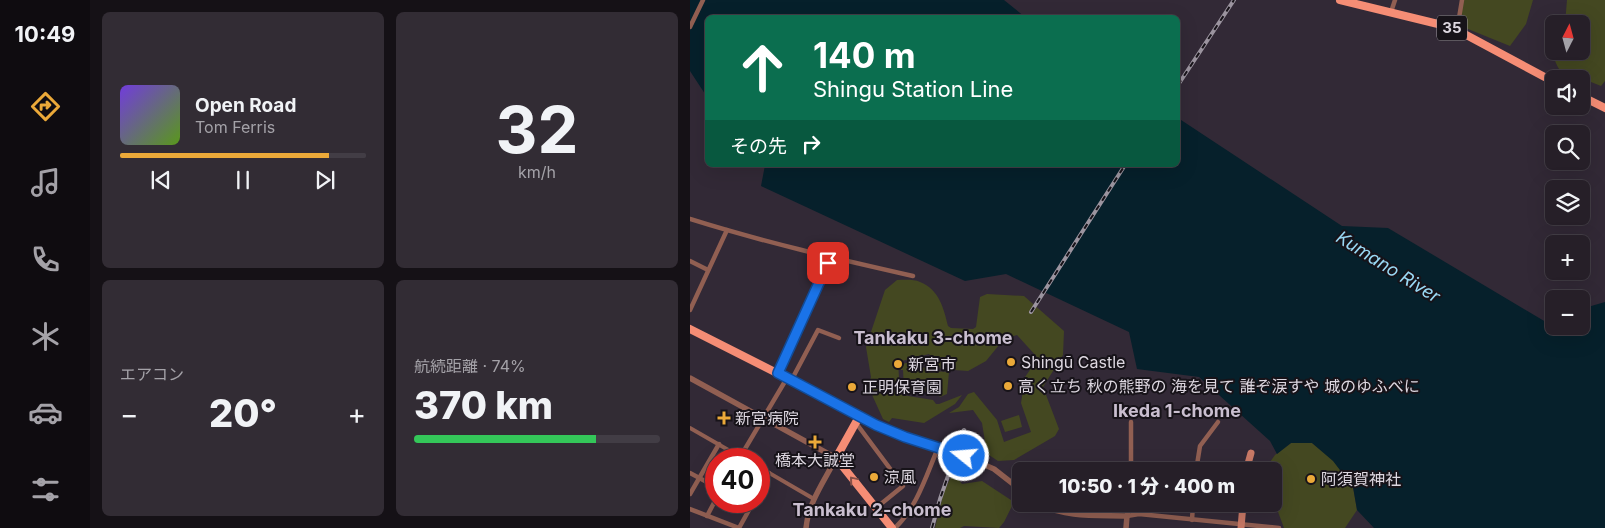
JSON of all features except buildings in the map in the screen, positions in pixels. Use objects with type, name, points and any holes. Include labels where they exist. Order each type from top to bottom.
[{"type":"main road","name":"35","points":[[1340,0],[1456,30],[1545,77]]},
{"type":"main road","points":[[1590,100],[1605,108]]},
{"type":"main road","points":[[690,329],[860,415],[836,458],[893,528]]},
{"type":"main road","points":[[1248,462],[1251,452]]},
{"type":"main road","points":[[1241,526],[1242,512]]},
{"type":"street","points":[[690,27],[703,0]]},
{"type":"street","points":[[1392,12],[1395,0]]},
{"type":"street","points":[[1456,30],[1462,0]]},
{"type":"street","points":[[690,219],[809,252],[913,276]]},
{"type":"street","points":[[690,310],[727,230]]},
{"type":"street","points":[[809,252],[824,273]]},
{"type":"street","points":[[690,261],[708,270]]},
{"type":"street","points":[[778,373],[828,263]]},
{"type":"street","points":[[746,448],[818,330],[840,338]]},
{"type":"street","points":[[690,378],[836,458],[814,499],[808,515],[806,528]]},
{"type":"street","points":[[860,415],[876,425],[905,437],[964,456],[994,469],[1012,483]]},
{"type":"street","points":[[855,422],[903,486],[876,508]]},
{"type":"street","points":[[1131,422],[1131,462]]},
{"type":"street","points":[[1197,462],[1200,446],[1218,422]]},
{"type":"street","points":[[690,428],[725,448]]},
{"type":"street","points":[[690,494],[719,444]]},
{"type":"street","points":[[893,528],[905,518],[920,492],[938,448]]},
{"type":"street","points":[[690,473],[705,481]]},
{"type":"street","points":[[770,474],[814,499]]},
{"type":"street","points":[[690,509],[739,528],[747,513]]},
{"type":"street","points":[[1059,512],[1128,516],[1139,514],[1241,526],[1279,528]]},
{"type":"street","points":[[1126,528],[1128,512]]},
{"type":"street","points":[[1192,512],[1192,520]]},
{"type":"green space","points":[[1461,0],[1533,0],[1526,24],[1510,46],[1463,27]]},
{"type":"green space","points":[[1567,0],[1605,0],[1605,81],[1601,86],[1590,82],[1590,70],[1560,70],[1557,66],[1555,60],[1590,60],[1590,15],[1566,15]]},
{"type":"green space","points":[[897,280],[918,281],[932,289],[940,300],[948,326],[951,328],[973,329],[976,327],[980,297],[987,294],[1024,296],[1064,331],[1063,355],[1043,387],[1059,429],[1055,436],[1014,460],[998,461],[989,455],[982,423],[973,410],[949,413],[959,407],[968,394],[974,392],[997,420],[1004,442],[1031,432],[1021,403],[1025,377],[1037,360],[1037,357],[1017,335],[1004,339],[986,361],[968,371],[941,369],[929,354],[898,362],[900,393],[902,395],[933,400],[936,404],[939,404],[962,395],[955,404],[924,423],[892,418],[889,422],[883,419],[868,386],[871,377],[866,347],[885,290]]},
{"type":"green space","points":[[912,361],[915,370],[926,367],[930,371],[949,372],[947,394],[940,397],[937,393],[904,389],[903,370],[901,370],[900,365]]},
{"type":"green space","points":[[1019,415],[1022,427],[1005,432],[1001,421]]},
{"type":"green space","name":"阿須賀神社","points":[[1291,443],[1312,443],[1333,460],[1353,487],[1357,510],[1345,528],[1284,528],[1278,512],[1282,512],[1282,462],[1270,462],[1275,455]]},
{"type":"green space","points":[[951,477],[958,479],[962,484],[982,481],[1012,501],[1012,506],[999,528],[964,526],[960,528],[935,528],[944,491]]},
{"type":"water","points":[[690,0],[1004,0],[1023,15],[705,15],[705,94],[690,71]]},
{"type":"water","name":"Kumano River","points":[[1180,119],[1342,226],[1388,228],[1545,321],[1545,335],[1590,335],[1590,306],[1605,302],[1605,528],[1374,528],[1357,510],[1353,487],[1333,461],[1312,443],[1291,443],[1277,454],[1270,441],[1199,377],[1137,369],[1129,332],[1006,274],[965,281],[761,186],[765,167],[1180,167]]},
{"type":"railway","points":[[1180,82],[1234,0]]},
{"type":"railway","points":[[1031,312],[1124,167]]},
{"type":"railway","points":[[932,528],[964,430]]},
{"type":"place","name":"Shingū Castle","points":[[1011,362]]},
{"type":"place","name":"新宮市","points":[[898,364]]},
{"type":"place","name":"高く立ち 秋の熊野の 海を見て 誰ぞ涙すや 城のゆふべに","points":[[1008,386]]},
{"type":"place","name":"正明保育園","points":[[852,387]]},
{"type":"place","name":"新宮病院","points":[[724,418]]},
{"type":"place","name":"橋本大誠堂","points":[[815,442]]},
{"type":"place","name":"涼風","points":[[874,477]]},
{"type":"place","name":"阿須賀神社","points":[[1311,479]]},
{"type":"district","name":"Tankaku 3-chome","points":[[933,338]]},
{"type":"district","name":"Ikeda 1-chome","points":[[1177,411]]},
{"type":"district","name":"Tankaku 2-chome","points":[[872,510]]},
{"type":"route","points":[[828,263],[778,373],[876,425],[905,437],[964,456]]}]
